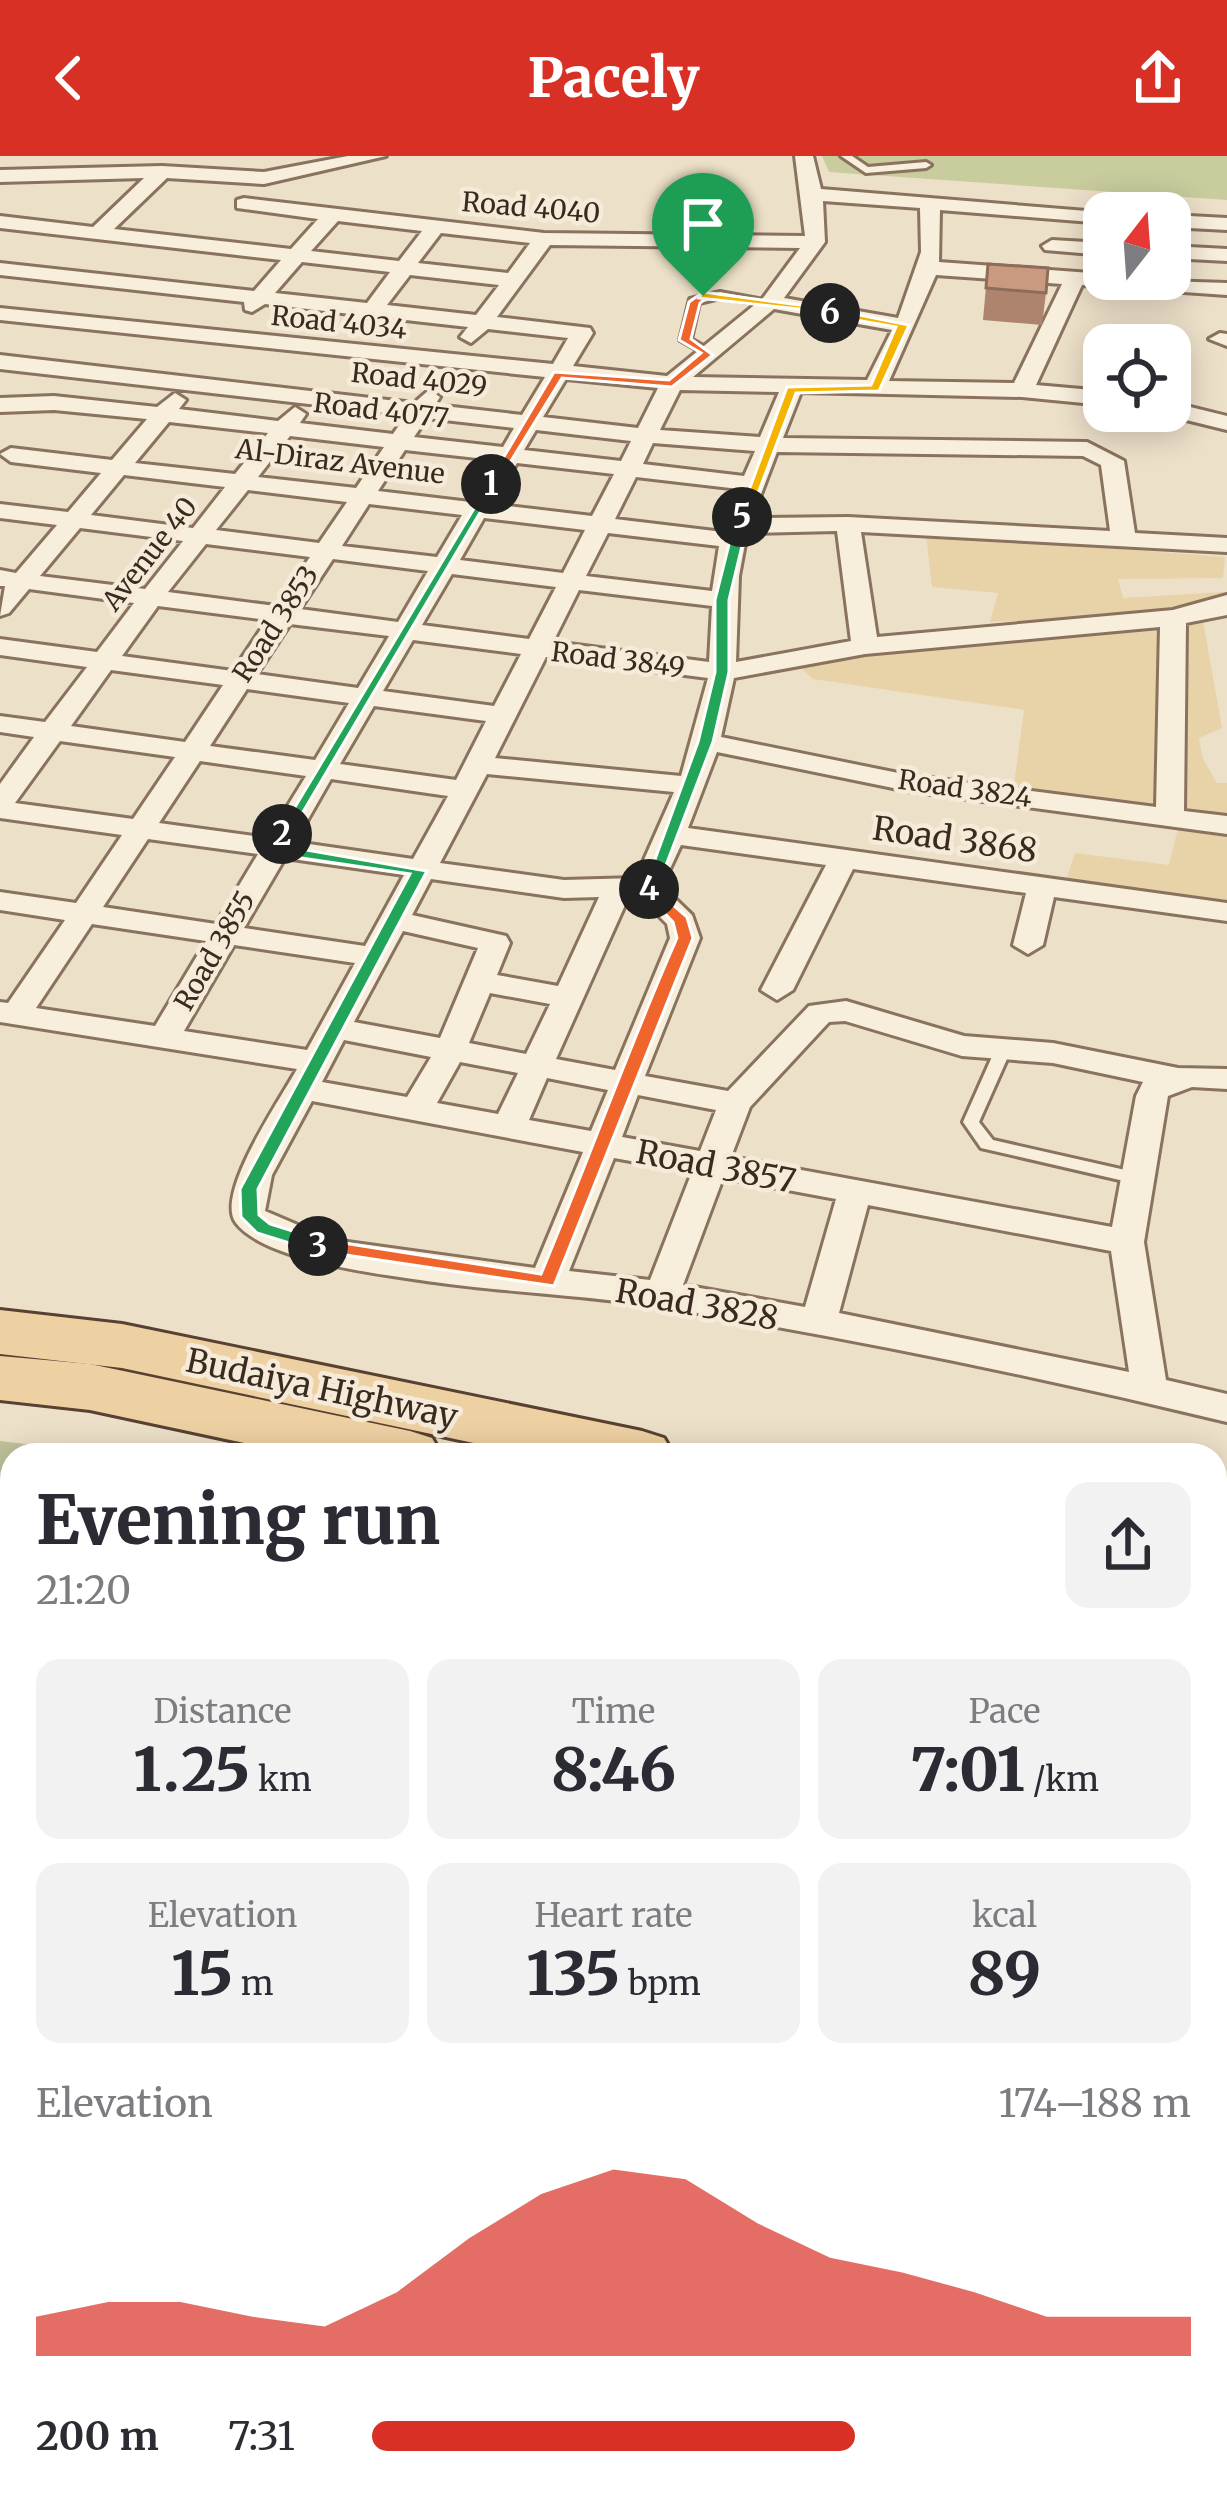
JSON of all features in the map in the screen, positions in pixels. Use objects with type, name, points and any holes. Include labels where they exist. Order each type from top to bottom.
[{"type":"main road","name":"Budaiya Highway","points":[[0,1332],[122,1346],[585,1443]]},
{"type":"main road","name":"Budaiya Highway","points":[[0,1378],[90,1388],[353,1443]]},
{"type":"street","points":[[0,176],[162,172],[202,165],[264,178],[377,156]]},
{"type":"street","points":[[312,1076],[672,383],[770,302],[814,242],[813,194],[804,156]]},
{"type":"street","points":[[98,233],[162,172]]},
{"type":"street","points":[[26,436],[264,178]]},
{"type":"street","points":[[813,194],[1083,216]]},
{"type":"street","name":"Road 4040","points":[[244,204],[544,239],[814,242]]},
{"type":"street","points":[[875,388],[930,268],[938,234],[929,204]]},
{"type":"street","points":[[0,608],[12,579],[74,520],[333,214]]},
{"type":"street","points":[[1191,219],[1227,224]]},
{"type":"street","points":[[0,222],[512,280]]},
{"type":"street","name":"Avenue 40","points":[[0,806],[150,599],[435,227]]},
{"type":"street","name":"Road 3853","points":[[8,1014],[140,830],[360,493],[544,239]]},
{"type":"street","points":[[1052,246],[1083,248]]},
{"type":"street","points":[[1191,254],[1227,255]]},
{"type":"street","points":[[930,268],[1083,280]]},
{"type":"street","points":[[0,269],[483,320]]},
{"type":"street","points":[[1022,390],[1074,280]]},
{"type":"street","points":[[1191,285],[1227,289]]},
{"type":"street","points":[[770,302],[903,325]]},
{"type":"street","name":"Road 4034","points":[[0,314],[672,383],[1083,395]]},
{"type":"street","name":"Road 3855","points":[[164,1038],[582,333],[483,320]]},
{"type":"street","name":"Road 4029","points":[[0,362],[647,436],[772,445],[1100,452],[1112,461],[1123,537]]},
{"type":"street","points":[[508,1129],[568,997],[633,887],[673,835],[706,742],[722,672],[722,600],[736,533],[791,389]]},
{"type":"street","name":"Road 4077","points":[[0,405],[26,436],[163,414],[755,484]]},
{"type":"street","points":[[1191,414],[1227,423]]},
{"type":"street","name":"Al-Diraz Avenue","points":[[26,436],[118,467],[602,523],[736,533],[848,524],[1227,545]]},
{"type":"street","points":[[0,511],[722,600]]},
{"type":"street","points":[[848,524],[865,646]]},
{"type":"street","name":"Road 3849","points":[[12,579],[722,672],[865,646],[1104,620],[1173,618],[1219,610],[1227,602]]},
{"type":"street","points":[[1170,817],[1173,618]]},
{"type":"street","points":[[0,647],[500,716]]},
{"type":"street","points":[[0,724],[320,770],[687,785]]},
{"type":"street","name":"Road 3824","points":[[706,742],[908,783],[1227,825]]},
{"type":"street","points":[[0,806],[419,871],[564,889],[633,887],[681,921],[685,938],[622,1084],[594,1169],[547,1281]]},
{"type":"street","name":"Road 3868","points":[[673,835],[1227,912]]},
{"type":"street","points":[[777,989],[843,860]]},
{"type":"street","points":[[1028,945],[1042,886]]},
{"type":"street","points":[[0,901],[374,957]]},
{"type":"street","points":[[393,920],[495,940],[451,1049],[416,1110]]},
{"type":"street","points":[[481,982],[568,997]]},
{"type":"street","points":[[662,1294],[735,1103],[820,1013],[846,1011],[942,1042],[1078,1057],[1176,1078],[1226,1077]]},
{"type":"street","name":"Road 3857","points":[[8,1014],[164,1038],[312,1076],[416,1110],[508,1129],[1127,1242]]},
{"type":"street","points":[[337,1029],[735,1103]]},
{"type":"street","name":"Road 3828","points":[[312,1076],[249,1189],[250,1217],[291,1239],[346,1252],[662,1294],[1227,1408]]},
{"type":"street","points":[[1148,1389],[1145,1336],[1127,1242],[1152,1096],[1158,1084],[1176,1078]]},
{"type":"street","points":[[818,1325],[854,1194]]},
{"type":"lane","points":[[846,156],[866,170],[923,161],[933,177]]},
{"type":"lane","points":[[709,353],[685,340],[694,302],[720,295],[770,302]]},
{"type":"lane","points":[[1003,1050],[971,1122],[987,1144],[1137,1178]]},
{"type":"green space","points":[[822,156],[1227,156],[1227,200],[1191,197],[1191,192],[1113,192],[829,172]]},
{"type":"sand","points":[[926,534],[1225,557],[1223,578],[1118,579],[1123,598],[1224,592],[1208,603],[1151,615],[990,622],[998,593],[932,587]]},
{"type":"sand","points":[[1203,621],[1222,728],[1199,738],[1203,759],[1217,783],[1227,783],[1227,818],[1013,791],[1024,710],[813,679],[799,666],[1004,636]]},
{"type":"sand","points":[[1178,828],[1227,836],[1227,907],[1066,880],[1075,853],[1169,865]]},
{"type":"building","points":[[988,264],[1048,268],[1046,293],[986,288]]},
{"type":"route","points":[[703,296],[746,297],[903,325],[875,388],[791,389],[733,540],[722,600],[722,672],[706,742],[673,835],[647,887],[681,921],[685,938],[622,1084],[594,1169],[547,1281],[346,1252],[264,1229],[250,1217],[246,1205],[255,1175],[419,871],[273,850],[558,374],[672,383],[709,353],[685,340],[694,302],[703,296]]}]
